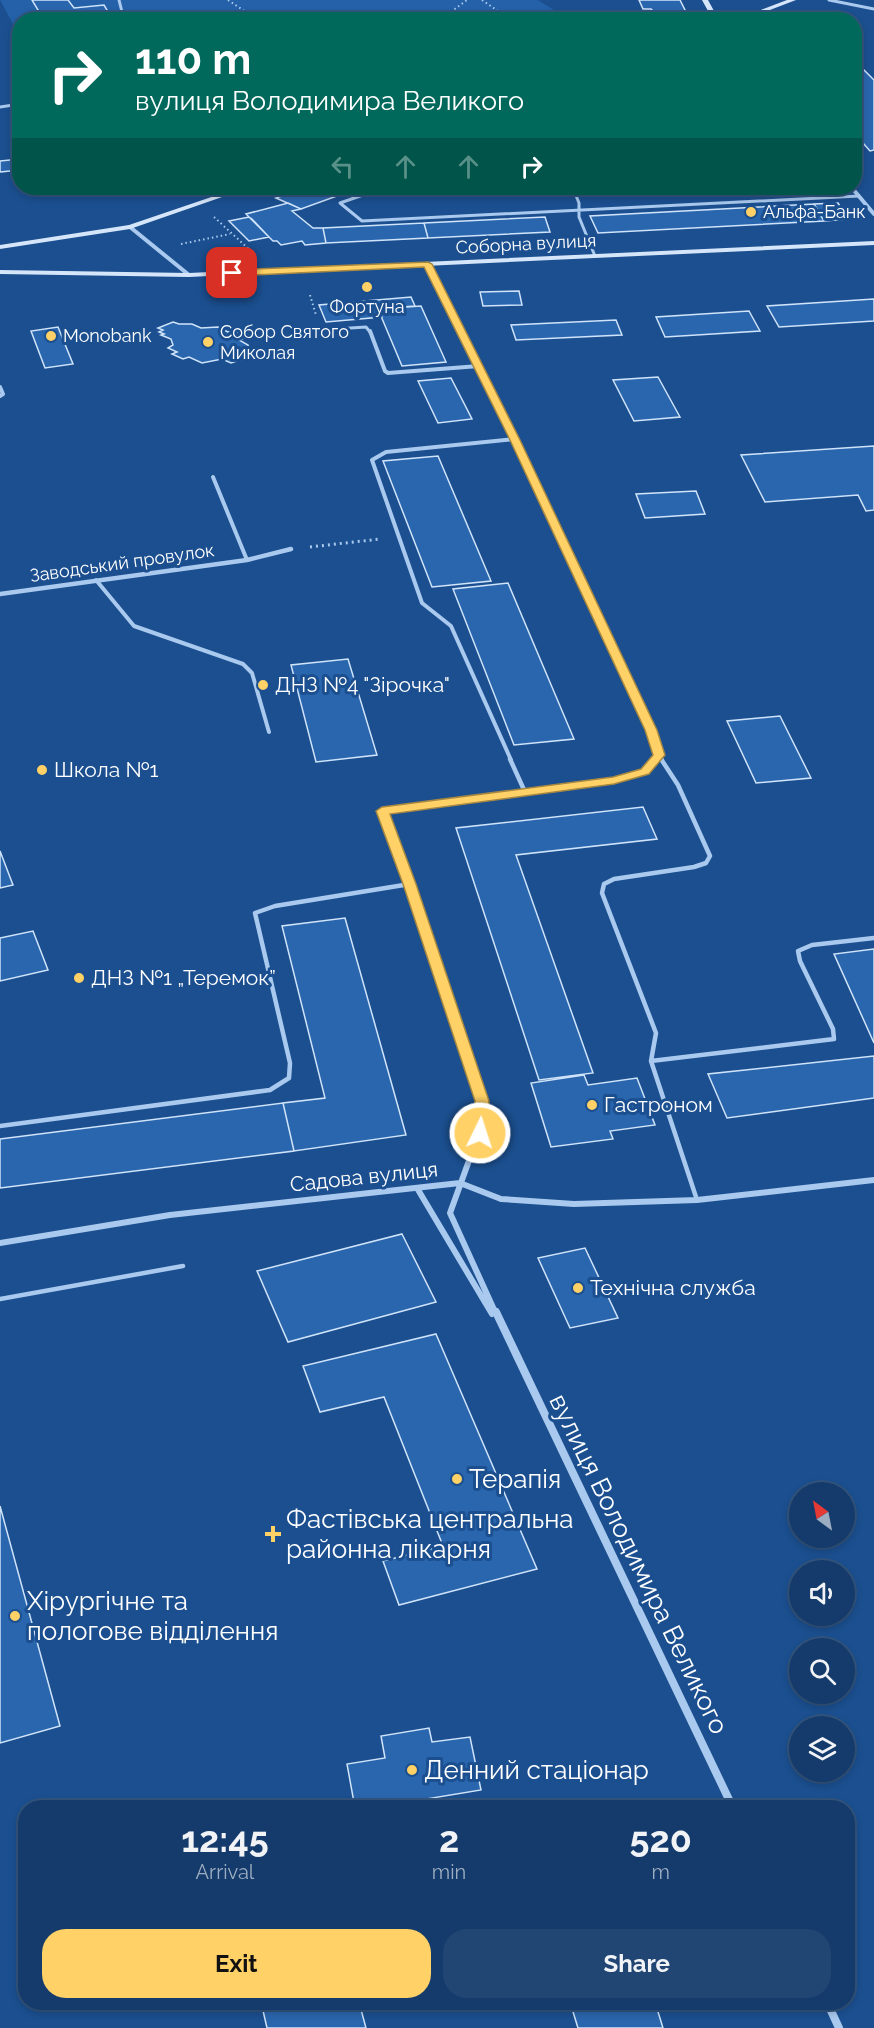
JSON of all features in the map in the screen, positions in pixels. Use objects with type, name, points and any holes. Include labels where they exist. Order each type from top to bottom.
[{"type":"main road","points":[[760,12],[794,0]]},
{"type":"main road","points":[[0,247],[130,227],[224,195]]},
{"type":"main road","name":"Соборна вулиця","points":[[0,272],[189,275],[874,243]]},
{"type":"street","points":[[859,196],[874,214]]},
{"type":"street","points":[[130,227],[189,275]]},
{"type":"street","points":[[428,264],[515,440],[651,730],[659,755]]},
{"type":"street","name":"Заводський провулок","points":[[0,594],[247,560],[291,549]]},
{"type":"street","name":"вулиця Володимира Великого","points":[[659,755],[645,771],[614,780],[382,811],[410,884],[482,1101],[480,1133],[450,1213],[729,1800]]},
{"type":"street","name":"Садова вулиця","points":[[0,1243],[170,1215],[460,1183],[501,1199],[574,1204],[697,1200],[874,1180]]},
{"type":"street","name":"вулиця Володимира Великого","points":[[417,1188],[508,1339]]},
{"type":"street","points":[[831,2010],[839,2028]]},
{"type":"lane","points":[[829,0],[874,9]]},
{"type":"lane","points":[[363,195],[340,203],[362,220],[859,196]]},
{"type":"lane","points":[[576,195],[579,203],[579,217],[595,256]]},
{"type":"lane","points":[[320,330],[366,327],[370,331],[385,371],[388,373],[478,366]]},
{"type":"lane","points":[[0,387],[3,394],[0,396]]},
{"type":"lane","points":[[515,440],[387,452],[372,460],[422,603],[451,627],[525,792]]},
{"type":"lane","name":"Заводський провулок","points":[[213,477],[247,560]]},
{"type":"lane","points":[[96,580],[134,626],[243,664],[252,673],[269,732]]},
{"type":"lane","points":[[659,755],[678,785],[710,856],[706,863],[694,867],[614,879],[603,884],[602,892],[656,1033],[651,1061],[697,1200]]},
{"type":"lane","points":[[0,1126],[270,1090],[289,1078],[290,1063],[255,913],[275,906],[410,884]]},
{"type":"lane","points":[[651,1061],[834,1039],[833,1029],[800,961],[798,951],[812,945],[874,938]]},
{"type":"lane","points":[[0,1299],[183,1266]]},
{"type":"path","points":[[228,0],[246,12]]},
{"type":"path","points":[[451,12],[467,0]]},
{"type":"path","points":[[482,0],[499,12]]},
{"type":"path","points":[[210,212],[230,234],[252,252]]},
{"type":"path","points":[[157,249],[230,234]]},
{"type":"path","points":[[291,549],[399,537]]},
{"type":"shaded area","points":[[0,0],[538,0],[557,12],[12,12],[12,22]]},
{"type":"building","points":[[32,0],[68,0],[74,8],[104,5],[108,12],[39,12]]},
{"type":"building","points":[[639,0],[680,0],[686,12],[654,12],[651,9],[643,9]]},
{"type":"building","points":[[862,68],[874,80],[874,150],[870,151],[862,142]]},
{"type":"building","points":[[12,160],[12,171],[0,172],[0,161]]},
{"type":"building","points":[[285,195],[340,195],[301,209],[276,198]]},
{"type":"building","points":[[288,203],[301,209],[292,211],[313,228],[323,228],[326,243],[305,245],[302,241],[281,245],[273,241],[246,214]]},
{"type":"building","points":[[838,203],[848,219],[824,221],[814,204]]},
{"type":"building","points":[[814,204],[824,221],[598,233],[590,216]]},
{"type":"building","points":[[249,217],[269,237],[249,241],[229,221]]},
{"type":"building","points":[[545,217],[550,232],[428,238],[424,223]]},
{"type":"building","points":[[424,223],[428,238],[326,243],[323,228]]},
{"type":"building","points":[[519,291],[522,305],[483,306],[480,292]]},
{"type":"building","points":[[411,297],[415,306],[378,309],[382,317],[326,322],[319,305]]},
{"type":"building","points":[[874,299],[874,321],[779,327],[767,306]]},
{"type":"building","points":[[421,306],[446,362],[402,366],[378,309]]},
{"type":"building","points":[[749,311],[760,331],[665,337],[656,317]]},
{"type":"building","points":[[616,320],[622,335],[516,340],[511,325]]},
{"type":"building","name":"Собор Святого Миколая","points":[[173,322],[192,324],[201,328],[218,327],[228,332],[234,330],[247,337],[239,340],[249,348],[239,352],[248,357],[231,363],[222,359],[202,363],[189,357],[183,359],[172,354],[177,352],[168,348],[173,345],[171,339],[161,335],[164,334],[159,332],[163,330],[158,328]]},
{"type":"building","points":[[58,327],[73,364],[45,368],[31,331]]},
{"type":"building","points":[[658,377],[680,417],[634,421],[613,380]]},
{"type":"building","points":[[451,378],[472,419],[438,423],[418,381]]},
{"type":"building","points":[[874,446],[874,510],[866,511],[858,495],[765,502],[741,455]]},
{"type":"building","points":[[438,456],[491,581],[432,587],[383,461]]},
{"type":"building","points":[[696,491],[705,514],[645,518],[636,494]]},
{"type":"building","points":[[508,583],[574,739],[514,745],[453,589]]},
{"type":"building","points":[[348,659],[377,755],[316,762],[291,665]]},
{"type":"building","points":[[780,716],[811,778],[756,783],[727,721]]},
{"type":"building","points":[[643,807],[657,839],[516,855],[593,1073],[539,1080],[456,828]]},
{"type":"building","points":[[0,851],[13,885],[0,888]]},
{"type":"building","points":[[345,918],[406,1135],[294,1151],[283,1103],[325,1098],[282,926]]},
{"type":"building","points":[[33,931],[48,970],[0,981],[0,938]]},
{"type":"building","points":[[874,949],[874,1043],[834,954]]},
{"type":"building","points":[[874,1056],[874,1098],[727,1118],[708,1074]]},
{"type":"building","name":"Гастроном","points":[[584,1075],[588,1085],[637,1078],[655,1125],[610,1131],[613,1139],[551,1147],[531,1083]]},
{"type":"building","points":[[283,1103],[294,1151],[0,1188],[0,1139]]},
{"type":"building","points":[[402,1234],[436,1302],[288,1342],[257,1271]]},
{"type":"building","name":"Технічна служба","points":[[585,1248],[618,1318],[570,1328],[538,1258]]},
{"type":"building","name":"Терапія","points":[[436,1334],[537,1569],[399,1605],[383,1561],[443,1546],[384,1397],[320,1412],[303,1366]]},
{"type":"building","name":"Хірургічне та пологове відділення","points":[[0,1506],[60,1726],[0,1743]]},
{"type":"building","name":"Денний стаціонар","points":[[429,1728],[432,1742],[470,1737],[481,1790],[420,1800],[354,1800],[347,1764],[385,1758],[381,1736]]},
{"type":"building","points":[[263,2010],[361,2010],[366,2028],[267,2028]]},
{"type":"building","points":[[572,2010],[657,2010],[663,2028],[578,2028]]},
{"type":"place","name":"Альфа-Банк","points":[[751,212]]},
{"type":"place","name":"Фортуна","points":[[367,287]]},
{"type":"place","name":"Monobank","points":[[51,336]]},
{"type":"place","name":"Собор Святого Миколая","points":[[208,342]]},
{"type":"place","name":"ДНЗ №4 \"Зірочка\"","points":[[263,685]]},
{"type":"place","name":"Школа №1","points":[[42,770]]},
{"type":"place","name":"ДНЗ №1 „Теремок”","points":[[79,978]]},
{"type":"place","name":"Гастроном","points":[[592,1105]]},
{"type":"place","name":"Технічна служба","points":[[578,1288]]},
{"type":"place","name":"Терапія","points":[[457,1479]]},
{"type":"place","name":"Фастівська центральна районна лікарня","points":[[273,1534]]},
{"type":"place","name":"Хірургічне та пологове відділення","points":[[15,1616]]},
{"type":"place","name":"Денний стаціонар","points":[[412,1770]]},
{"type":"route","points":[[232,273],[428,264],[515,440],[651,730],[659,755],[645,771],[614,780],[382,811],[410,884],[482,1101],[480,1133]]}]
